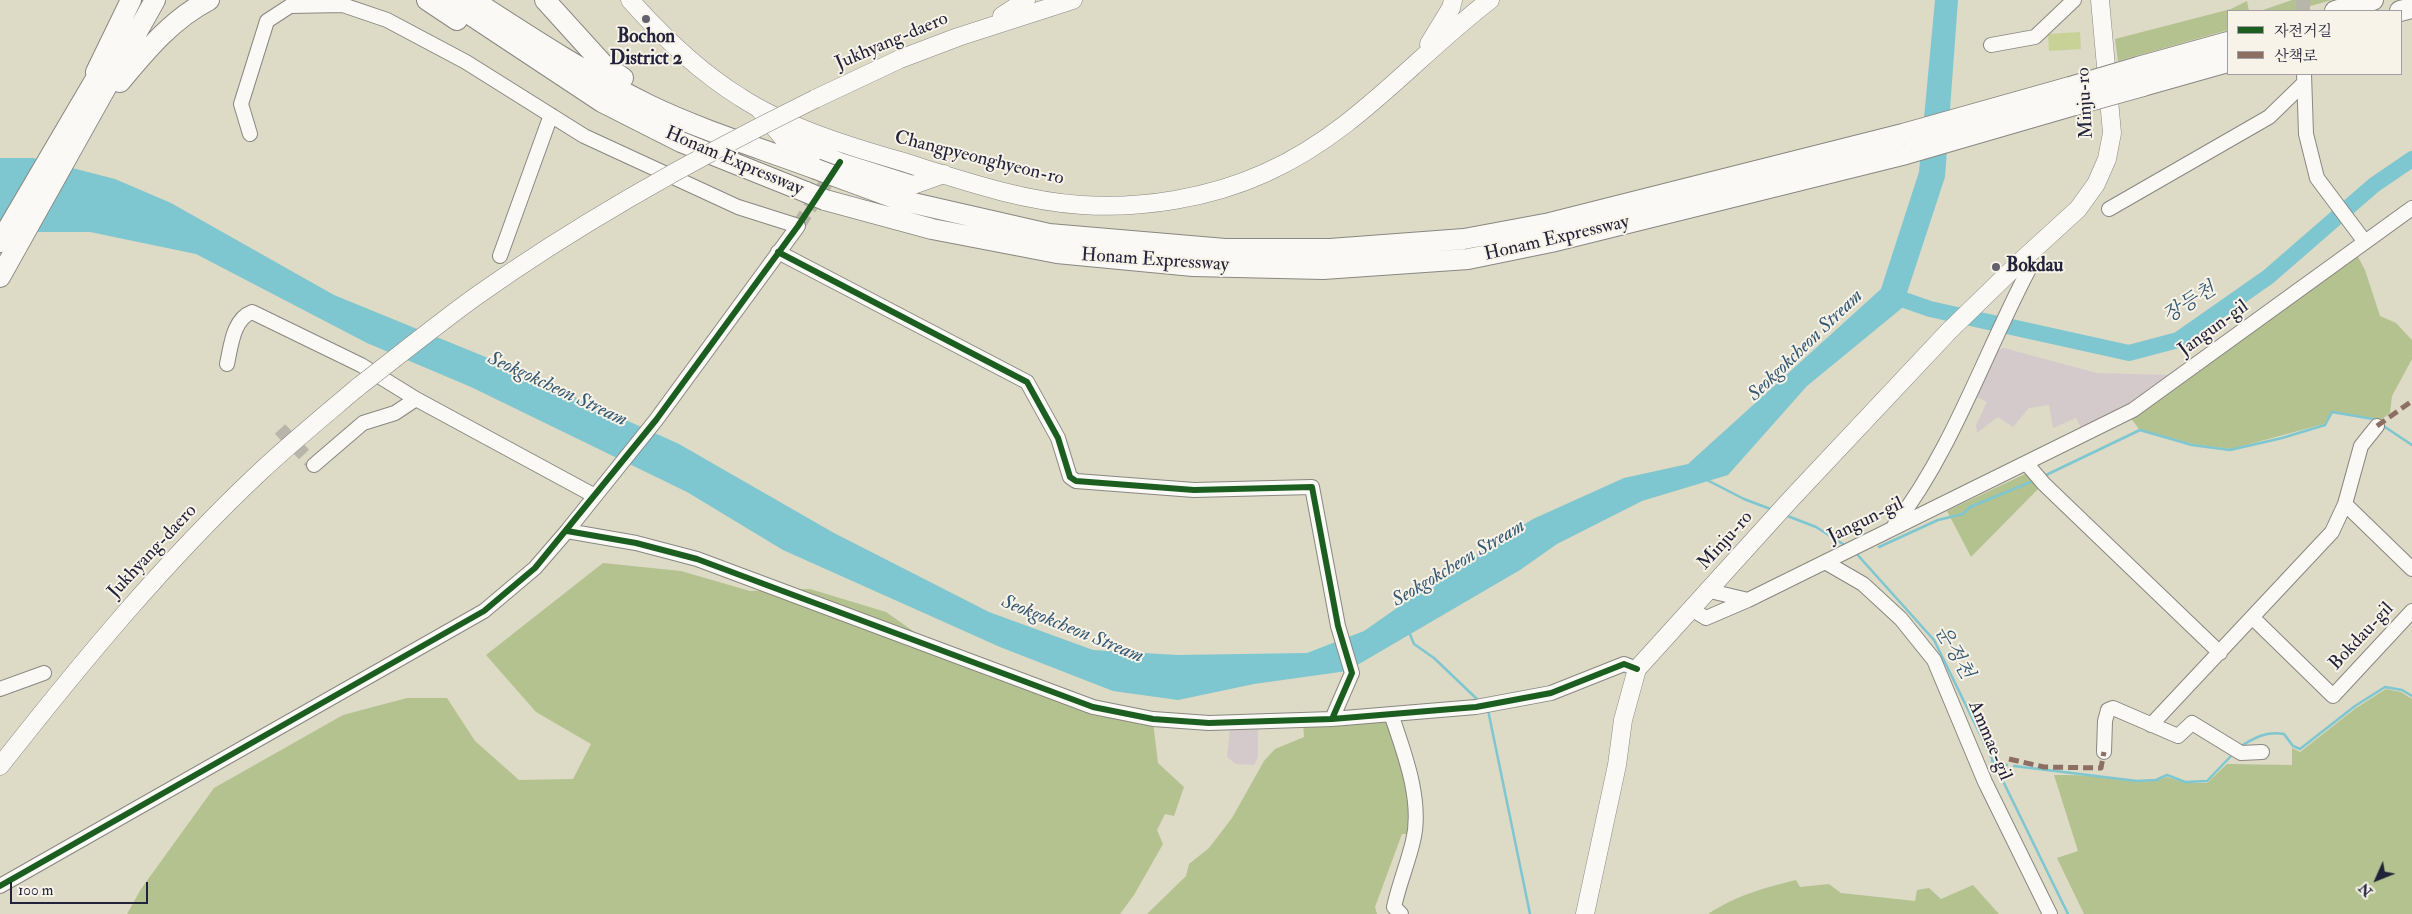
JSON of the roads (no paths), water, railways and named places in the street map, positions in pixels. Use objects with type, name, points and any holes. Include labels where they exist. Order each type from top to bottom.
[{"type":"highway","points":[[82,116],[131,0]]},
{"type":"highway","points":[[2,273],[143,0]]},
{"type":"highway","points":[[0,242],[155,0]]},
{"type":"highway","points":[[82,116],[161,35],[195,7],[209,0]]},
{"type":"highway","points":[[427,0],[479,35],[530,57]]},
{"type":"highway","name":"Honam Expressway","points":[[448,0],[530,57],[602,102],[681,142],[825,200],[932,228],[1057,253],[1193,266],[1323,269],[1468,258],[1551,242],[1906,154],[1994,119]]},
{"type":"highway","name":"Honam Expressway","points":[[473,0],[531,38],[648,105],[701,128],[900,200],[1049,234],[1225,249],[1330,250],[1464,239],[1550,223],[1903,134],[1994,119]]},
{"type":"highway","points":[[545,0],[603,64],[647,94],[748,144]]},
{"type":"highway","points":[[2338,10],[2373,0]]},
{"type":"highway","points":[[1994,119],[2141,76],[2227,42]]},
{"type":"highway","points":[[2141,76],[2227,62]]},
{"type":"main road","name":"Changpyeonghyeon-ro","points":[[630,0],[656,30],[704,73],[756,106],[811,132],[850,146],[944,174],[1048,201],[1082,205],[1118,205],[1166,201],[1212,191],[1263,174],[1310,150],[1343,128],[1490,0]]},
{"type":"main road","points":[[958,37],[1011,12],[1026,0]]},
{"type":"main road","name":"Jukhyang-daero","points":[[0,766],[67,680],[140,596],[207,524],[260,472],[358,387],[475,297],[569,234],[682,168],[815,99],[900,59],[958,37],[1073,0]]},
{"type":"main road","points":[[1417,64],[1451,8],[1453,0]]},
{"type":"main road","name":"Minju-ro","points":[[1584,914],[1617,766],[1624,720],[1638,669],[1791,499],[1949,331],[2021,260],[2078,208],[2096,184],[2107,159],[2112,133],[2100,0]]},
{"type":"street","points":[[1990,44],[2035,37],[2074,0]]},
{"type":"street","points":[[0,886],[296,715],[484,611],[535,568],[567,531],[656,420],[798,226],[738,207],[584,136],[466,62],[388,20],[343,5],[290,6],[267,21],[241,104],[250,134]]},
{"type":"street","points":[[2303,79],[2306,134],[2316,178],[2365,242]]},
{"type":"street","points":[[2109,209],[2269,117],[2303,79]]},
{"type":"street","points":[[500,256],[550,115]]},
{"type":"street","name":"Jangun-gil","points":[[1691,609],[1706,618],[1748,600],[2133,410],[2412,209]]},
{"type":"street","points":[[778,252],[1027,382],[1058,438],[1070,477],[1076,481],[1194,490],[1312,487],[1340,634],[1352,674],[1332,719]]},
{"type":"street","points":[[1891,530],[1929,477],[1993,339],[2028,271],[2021,260]]},
{"type":"street","points":[[227,364],[234,332],[246,314],[252,312],[362,365],[416,399],[595,496]]},
{"type":"street","points":[[314,465],[364,423],[396,413],[416,399]]},
{"type":"street","points":[[2151,725],[2220,654],[2332,532],[2345,504],[2361,446],[2378,426]]},
{"type":"street","points":[[2026,462],[2044,484],[2220,654]]},
{"type":"street","points":[[2345,504],[2412,569]]},
{"type":"street","points":[[567,531],[636,543],[697,559],[1093,707],[1153,719],[1209,723],[1332,719],[1476,707],[1551,693],[1624,664],[1638,669]]},
{"type":"street","name":"Ammae-gil","points":[[1830,560],[1870,590],[1901,619],[1934,660],[1985,782],[2050,914]]},
{"type":"street","points":[[1710,591],[1748,600]]},
{"type":"street","name":"Bokdau-gil","points":[[2253,618],[2333,696],[2412,611]]},
{"type":"street","points":[[0,689],[44,673]]},
{"type":"street","points":[[2104,752],[2105,721],[2108,710],[2113,708],[2178,736],[2192,724],[2241,753],[2262,752]]},
{"type":"street","points":[[1391,714],[1412,786],[1415,824],[1414,840],[1398,887],[1395,912]]},
{"type":"water","name":"Seokgokcheon Stream","points":[[1935,0],[1958,0],[1945,177],[1902,308],[1807,386],[1728,475],[1642,501],[1557,544],[1520,570],[1347,671],[1254,684],[1178,700],[1113,691],[1000,647],[783,550],[687,492],[471,387],[367,343],[196,254],[90,232],[0,232],[0,158],[33,158],[115,179],[171,203],[334,295],[488,358],[679,444],[834,533],[989,612],[1093,650],[1177,655],[1307,653],[1364,631],[1450,571],[1533,519],[1624,478],[1688,464],[1881,289],[1919,172]]},
{"type":"waterway","name":"장등천","points":[[1890,295],[1930,309],[2129,353],[2178,340],[2268,277],[2374,185],[2412,159]]},
{"type":"waterway","points":[[2044,476],[2140,430],[2192,445],[2230,450],[2282,438],[2325,425],[2332,412],[2373,419]]},
{"type":"waterway","points":[[2382,425],[2412,445]]},
{"type":"waterway","name":"운정천","points":[[1707,480],[1744,499],[1773,510]]},
{"type":"waterway","points":[[1879,547],[1938,520],[1963,514],[1970,507],[2033,481]]},
{"type":"waterway","name":"운정천","points":[[1785,515],[1816,527],[1846,546]]},
{"type":"waterway","name":"운정천","points":[[1855,552],[1934,640],[2068,914]]},
{"type":"waterway","points":[[1409,632],[1414,644],[1434,658],[1479,701]]},
{"type":"waterway","points":[[2241,746],[2262,736],[2278,733],[2284,734],[2293,746],[2300,749],[2355,706],[2385,687],[2402,690],[2412,696]]},
{"type":"waterway","points":[[1488,710],[1530,914]]},
{"type":"waterway","points":[[2014,766],[2137,781],[2156,780],[2167,775],[2185,782],[2207,781],[2233,754]]},
{"type":"waterway","points":[[1992,761],[2007,765]]},
{"type":"tunnel","points":[[2303,0],[2303,10]]},
{"type":"tunnel","points":[[798,226],[835,169]]},
{"type":"tunnel","points":[[280,429],[314,465]]},
{"type":"place","name":"Bochon District 2","points":[[646,19]]},
{"type":"place","name":"Bokdau","points":[[1996,267]]}]
